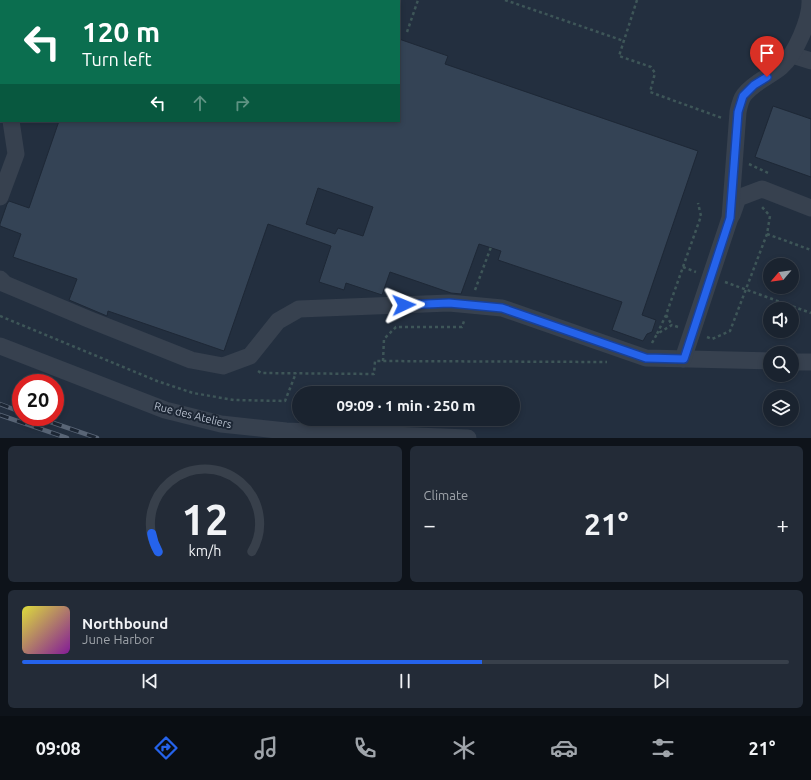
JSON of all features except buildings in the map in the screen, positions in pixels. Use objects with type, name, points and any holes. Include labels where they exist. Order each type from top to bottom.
[{"type":"street","points":[[730,218],[738,112],[743,96],[754,85],[782,66],[792,55],[808,16],[810,0]]},
{"type":"street","points":[[792,55],[811,61]]},
{"type":"street","points":[[0,197],[16,154],[11,122]]},
{"type":"street","points":[[684,359],[730,218],[738,198],[762,189],[811,208]]},
{"type":"street","points":[[0,279],[5,284],[191,360],[223,366],[250,356],[278,321],[299,308],[449,303],[502,308],[646,358],[763,361]]},
{"type":"street","name":"Rue des Ateliers","points":[[0,346],[165,410],[221,424],[286,431],[468,438]]},
{"type":"street","points":[[799,362],[811,362]]},
{"type":"path","points":[[407,32],[418,0]]},
{"type":"path","points":[[505,0],[624,41]]},
{"type":"path","points":[[637,0],[619,56],[651,67],[655,73],[650,92],[737,124]]},
{"type":"path","points":[[748,169],[749,164]]},
{"type":"path","points":[[746,290],[767,234],[770,216],[757,202],[752,199],[749,194]]},
{"type":"path","points":[[698,203],[701,216],[683,267],[811,313]]},
{"type":"path","points":[[767,234],[811,250]]},
{"type":"path","points":[[666,315],[672,325]]},
{"type":"path","points":[[0,316],[157,381],[192,393],[234,400],[285,401],[296,373]]},
{"type":"path","points":[[646,358],[657,334]]},
{"type":"path","points":[[241,359],[261,373],[374,374],[375,361],[607,362]]},
{"type":"railway","points":[[0,404],[12,409]]},
{"type":"railway","points":[[0,415],[67,438]]},
{"type":"railway","points":[[62,426],[97,438]]},
{"type":"route","points":[[404,305],[449,303],[502,308],[646,358],[684,359],[730,218],[738,112],[743,96],[754,85],[767,77]]}]
